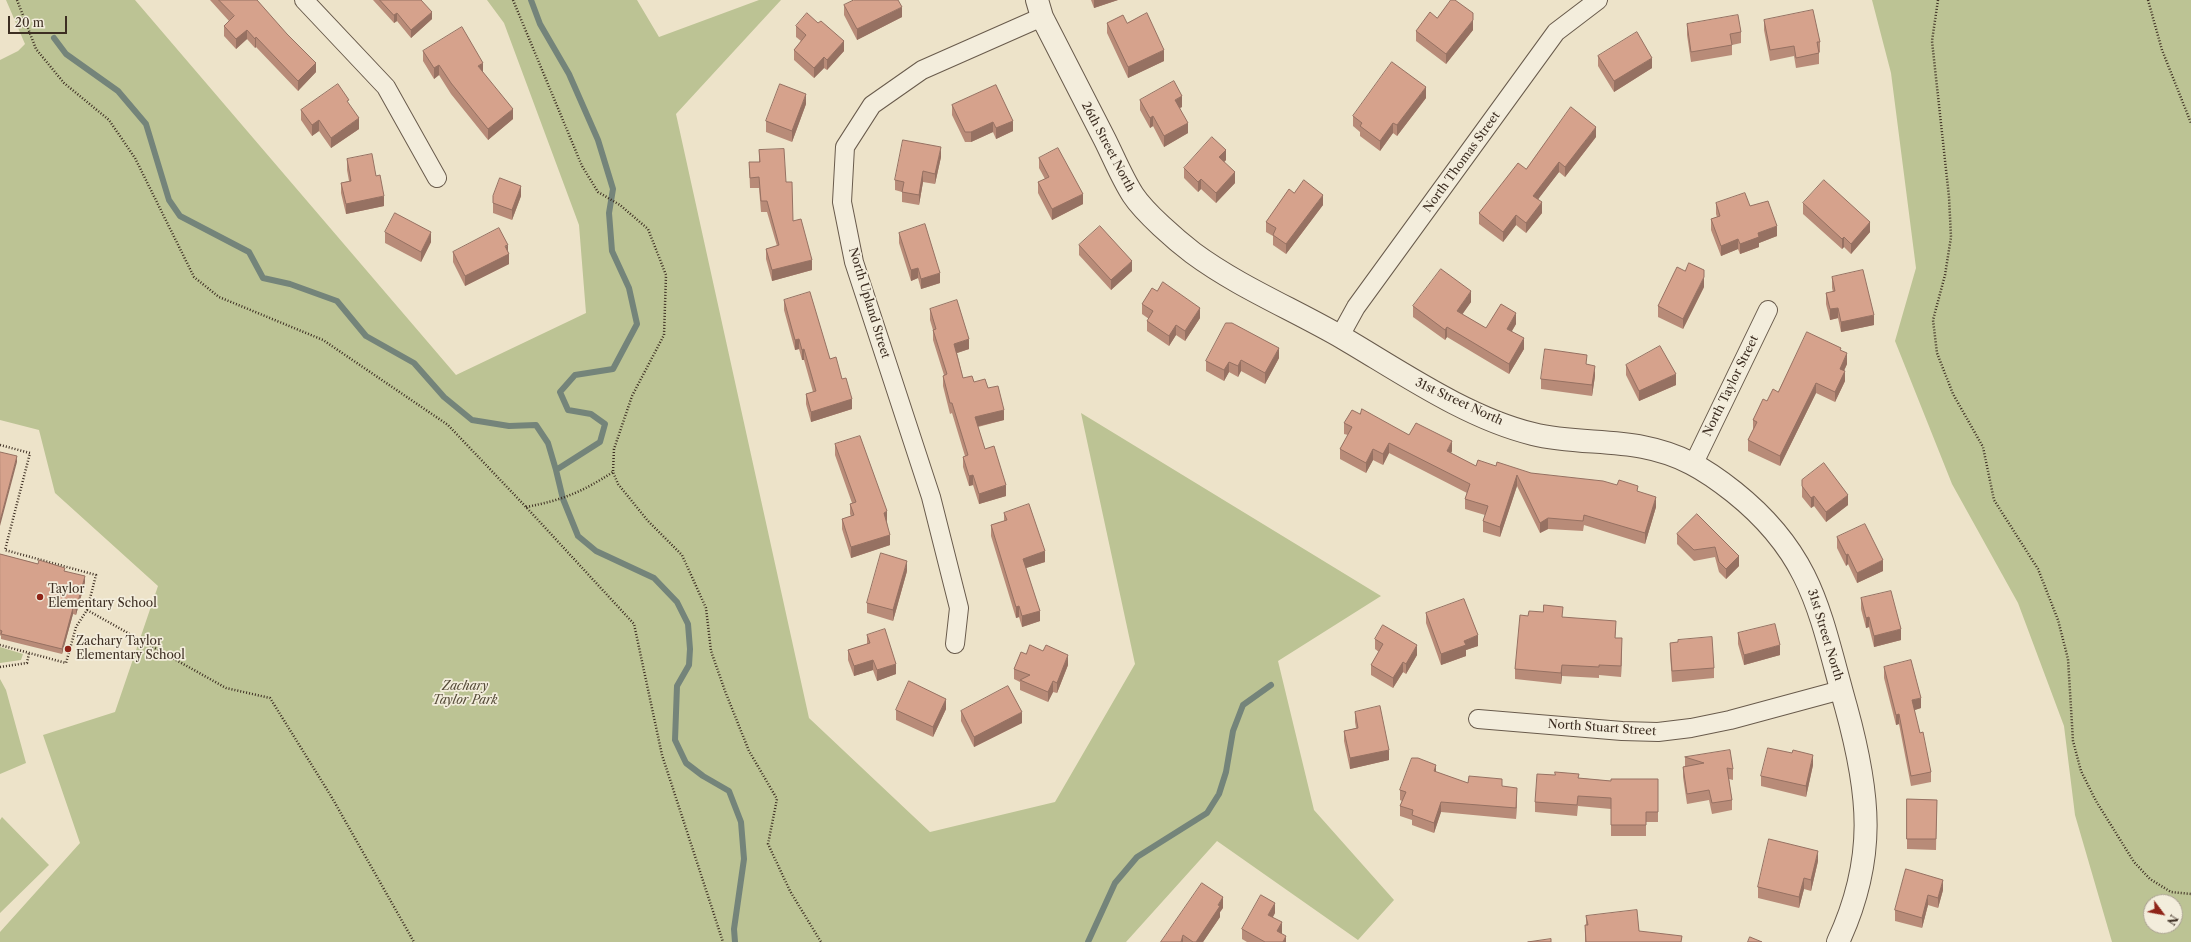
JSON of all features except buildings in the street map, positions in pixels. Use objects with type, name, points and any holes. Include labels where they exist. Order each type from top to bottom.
[{"type":"street","points":[[304,0],[386,87],[437,178]]},
{"type":"street","name":"North Thomas Street","points":[[1340,336],[1356,307],[1556,32],[1598,0]]},
{"type":"street","name":"26th Street North","points":[[1040,8],[1135,197],[1172,235],[1210,265],[1263,296],[1340,336]]},
{"type":"street","name":"North Upland Street","points":[[955,644],[959,608],[931,497],[854,262],[842,202],[845,147],[872,105],[922,70],[1040,8]]},
{"type":"street","name":"North Taylor Street","points":[[1694,463],[1768,310]]},
{"type":"street","name":"31st Street North","points":[[1340,336],[1421,386],[1482,416],[1532,434],[1587,442],[1643,447],[1694,463],[1758,511],[1790,550],[1809,583],[1818,606],[1855,740],[1865,793],[1866,833],[1864,863],[1858,889],[1848,920],[1838,942]]},
{"type":"street","name":"North Stuart Street","points":[[1478,719],[1622,731],[1658,732],[1691,728],[1730,720],[1841,690]]},
{"type":"path","points":[[17,0],[36,49],[64,83],[109,120],[135,158],[194,277],[219,297],[323,340],[441,421],[526,507],[634,624],[662,755],[723,942]]},
{"type":"path","points":[[512,0],[582,166],[598,192],[620,205],[648,229],[666,275],[664,335],[632,396],[614,449],[613,472],[618,484],[648,521],[682,555],[706,608],[711,650],[725,691],[749,751],[776,799],[768,844],[790,891],[821,942]]},
{"type":"path","points":[[1938,0],[1932,41],[1949,197],[1951,237],[1945,275],[1932,320],[1937,353],[1953,394],[1983,447],[1994,500],[2038,569],[2058,620],[2068,658],[2073,741],[2081,771],[2096,801],[2134,862],[2150,879],[2171,892],[2191,894]]},
{"type":"path","points":[[2148,0],[2162,50],[2191,123]]},
{"type":"path","points":[[0,445],[30,454],[5,550],[96,575],[87,610],[76,627],[66,663],[0,645]]},
{"type":"path","points":[[526,507],[563,499],[580,492],[613,472]]},
{"type":"path","points":[[87,610],[226,688],[270,698],[331,796],[414,942]]},
{"type":"path","points":[[0,667],[27,663],[29,653]]},
{"type":"green space","name":"Zachary Taylor Park","points":[[6,0],[135,0],[456,375],[586,313],[579,225],[504,23],[487,0],[637,0],[659,37],[759,0],[781,0],[676,114],[809,718],[930,832],[1055,802],[1135,664],[1081,413],[1381,596],[1278,661],[1314,810],[1394,900],[1358,940],[1217,841],[1126,942],[0,942],[0,932],[80,843],[43,735],[115,712],[158,586],[55,493],[39,430],[0,420],[0,60],[18,51],[25,44]]},
{"type":"green space","points":[[1872,0],[2191,0],[2191,942],[2112,942],[2075,815],[2064,726],[2018,603],[1952,484],[1895,341],[1916,268],[1891,73]]},
{"type":"green space","points":[[0,647],[23,654],[21,660],[0,663]]},
{"type":"green space","points":[[0,679],[6,690],[26,763],[0,774]]},
{"type":"green space","points":[[2,817],[49,865],[0,913],[0,820]]},
{"type":"waterway","points":[[531,0],[540,24],[569,74],[598,140],[613,189],[609,213],[612,251],[629,288],[637,324],[613,369],[575,375],[560,392],[568,410],[591,414],[605,424],[600,442],[556,470],[563,499],[578,536],[596,551],[654,578],[677,602],[688,624],[690,649],[689,665],[677,686],[675,740],[686,763],[703,776],[729,791],[741,822],[744,859],[734,929],[735,942]]},
{"type":"waterway","points":[[54,38],[66,54],[118,91],[146,124],[169,200],[180,216],[249,252],[263,278],[290,284],[337,301],[366,336],[414,363],[444,397],[472,420],[509,426],[536,425],[548,443],[556,470]]},
{"type":"waterway","points":[[1088,942],[1115,883],[1137,857],[1207,813],[1219,794],[1226,772],[1233,731],[1243,705],[1271,685]]},
{"type":"place","name":"Taylor Elementary School","points":[[40,597]]},
{"type":"place","name":"Zachary Taylor Elementary School","points":[[68,649]]}]
